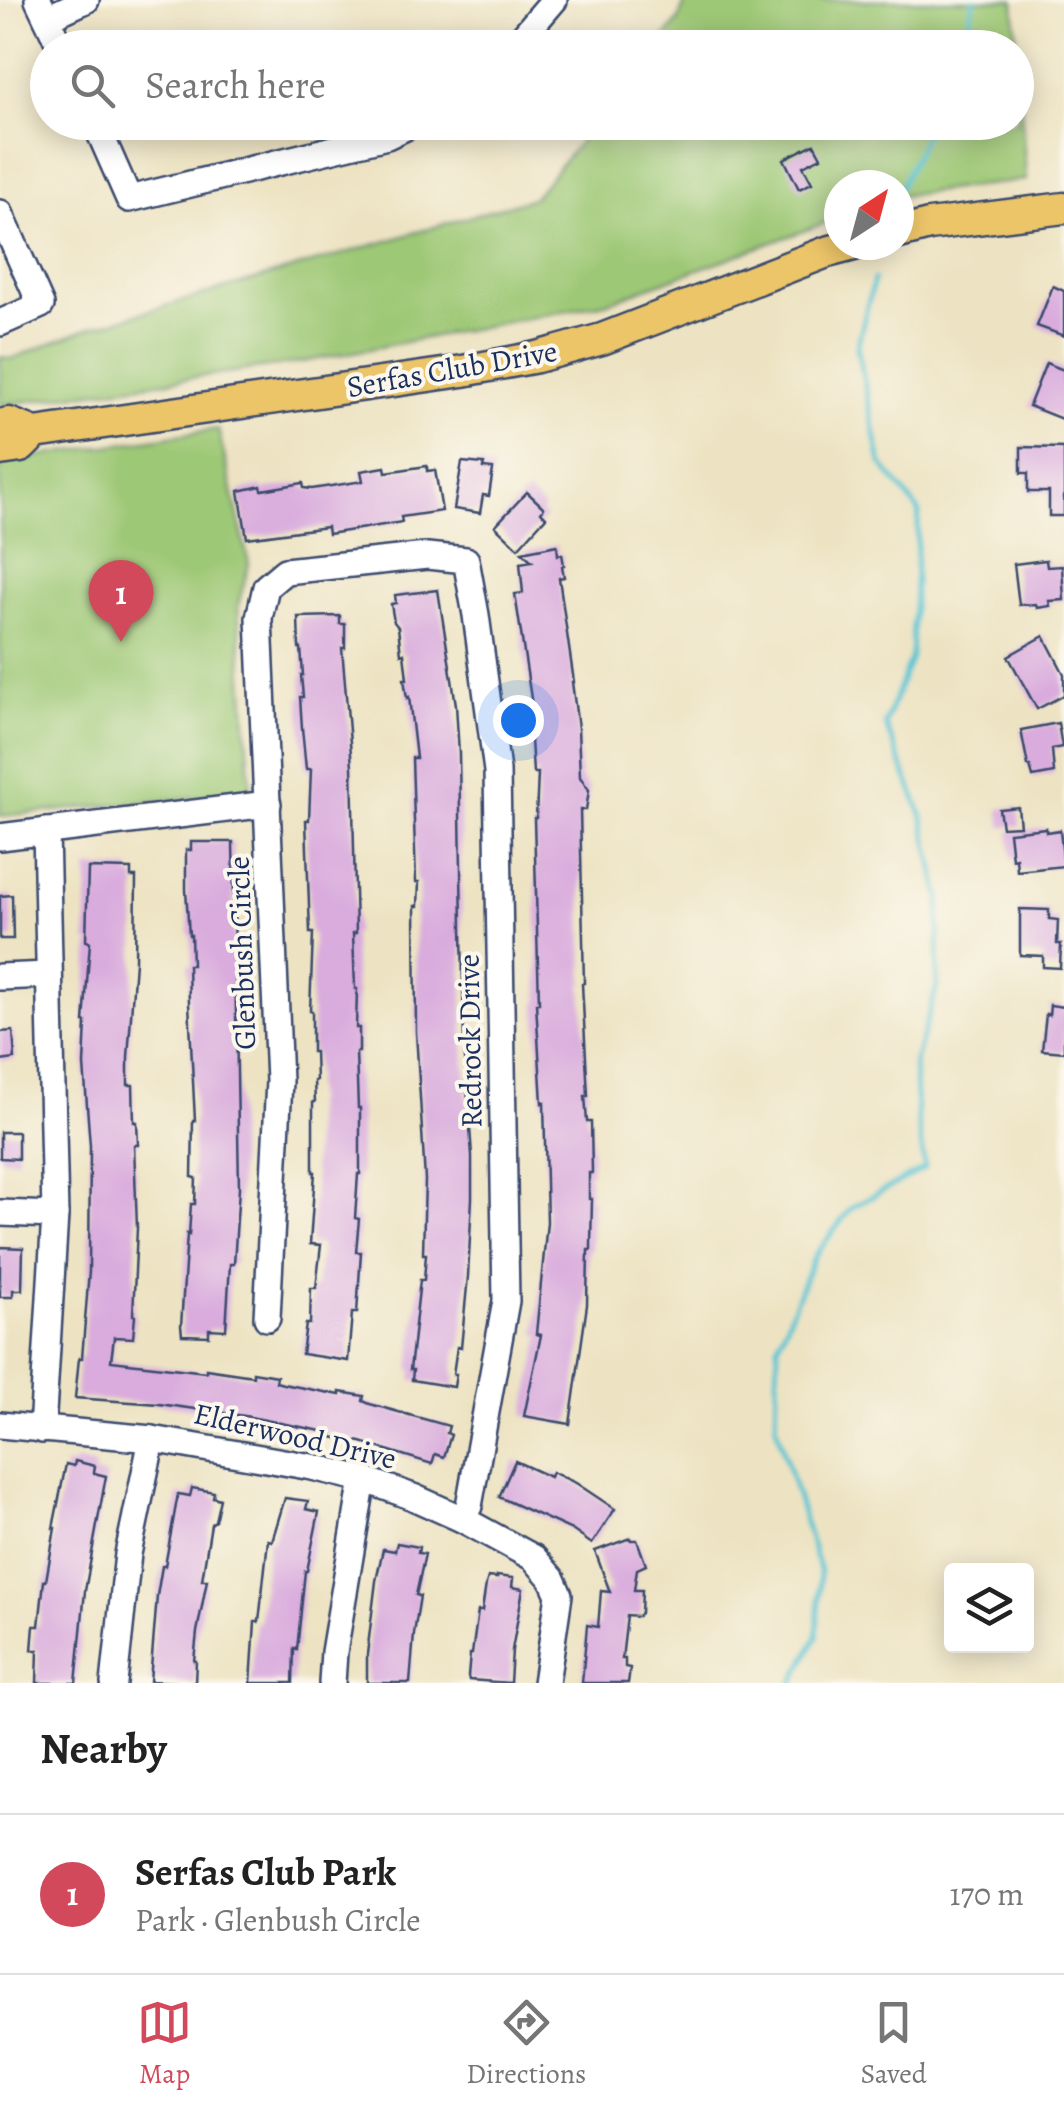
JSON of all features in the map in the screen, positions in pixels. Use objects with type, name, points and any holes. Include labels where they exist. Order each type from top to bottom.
[{"type":"main road","points":[[914,229],[1064,208]]},
{"type":"main road","name":"Serfas Club Drive","points":[[0,424],[9,423],[34,433],[537,357],[602,339],[824,253]]},
{"type":"main road","name":"Serfas Club Drive","points":[[0,450],[21,447],[34,433]]},
{"type":"street","points":[[43,9],[86,0]]},
{"type":"street","points":[[528,30],[554,0]]},
{"type":"street","points":[[102,140],[129,199],[371,140]]},
{"type":"street","points":[[0,213],[41,304],[0,323]]},
{"type":"street","name":"Glenbush Circle","points":[[267,1318],[279,1082],[259,618],[266,587],[284,570],[427,556],[466,560]]},
{"type":"street","name":"Redrock Drive","points":[[462,1519],[469,1506],[506,1301],[497,771],[466,560]]},
{"type":"street","points":[[0,836],[268,804]]},
{"type":"street","points":[[42,1430],[55,1215],[46,832]]},
{"type":"street","points":[[0,976],[50,975]]},
{"type":"street","points":[[0,1214],[55,1215]]},
{"type":"street","name":"Elderwood Drive","points":[[0,1425],[152,1439],[261,1457],[363,1480],[462,1519],[534,1558],[552,1579],[559,1595],[546,1683]]},
{"type":"street","points":[[114,1683],[128,1554],[152,1439]]},
{"type":"street","points":[[332,1683],[363,1480]]},
{"type":"green space","points":[[686,0],[1014,0],[1016,30],[671,30]]},
{"type":"green space","points":[[581,140],[1023,140],[1026,180],[914,194],[914,170],[824,170],[824,223],[605,303],[303,362],[0,405],[0,357],[11,359],[87,329],[533,198]]},
{"type":"green space","points":[[218,429],[249,564],[238,605],[251,792],[0,816],[0,462]]},
{"type":"building","points":[[814,144],[821,157],[803,166],[812,183],[799,189],[784,159]]},
{"type":"building","points":[[1053,286],[1064,291],[1064,336],[1037,326]]},
{"type":"building","points":[[1046,363],[1064,370],[1064,420],[1029,406]]},
{"type":"building","points":[[1021,447],[1064,448],[1064,516],[1049,516],[1049,492],[1028,492],[1028,473],[1021,473]]},
{"type":"building","points":[[462,462],[493,469],[489,496],[483,495],[480,513],[454,509]]},
{"type":"building","points":[[427,466],[427,471],[435,470],[442,511],[328,534],[327,527],[247,538],[239,491],[303,483],[304,488],[312,489],[363,481],[361,471]]},
{"type":"building","points":[[527,492],[544,508],[541,512],[546,517],[518,548],[495,526]]},
{"type":"building","points":[[557,545],[564,565],[564,577],[559,578],[574,682],[580,777],[589,790],[586,810],[580,810],[585,1096],[587,1122],[591,1122],[591,1250],[570,1424],[524,1416],[541,1335],[536,1334],[547,1222],[544,1102],[536,1003],[534,818],[538,773],[533,773],[532,705],[515,594],[523,593],[520,563],[532,561],[522,552]]},
{"type":"building","points":[[1046,560],[1047,567],[1062,566],[1064,600],[1049,601],[1050,606],[1037,608],[1036,604],[1019,605],[1014,564]]},
{"type":"building","points":[[438,590],[456,705],[459,754],[464,1044],[472,1156],[468,1276],[454,1387],[412,1380],[410,1370],[426,1254],[416,1032],[415,906],[419,882],[412,758],[416,758],[404,653],[401,654],[391,604],[396,603],[395,595]]},
{"type":"building","points":[[340,616],[340,624],[345,624],[342,648],[352,766],[360,1108],[355,1218],[359,1219],[356,1252],[361,1252],[357,1313],[352,1313],[348,1361],[302,1354],[321,1245],[310,1244],[316,1080],[310,1011],[313,933],[306,820],[311,769],[306,769],[302,728],[298,617]]},
{"type":"building","points":[[1044,636],[1064,674],[1064,695],[1037,709],[1008,656]]},
{"type":"building","points":[[1058,723],[1062,747],[1052,749],[1054,773],[1033,777],[1021,730]]},
{"type":"building","points":[[1018,807],[1020,826],[1002,827],[999,809]]},
{"type":"building","points":[[1046,828],[1046,832],[1060,830],[1064,866],[1017,871],[1009,832]]},
{"type":"building","points":[[191,842],[233,842],[239,1188],[226,1330],[209,1329],[209,1336],[182,1335],[181,1326],[187,1234],[191,1204],[195,1204],[196,1178],[192,1177],[195,1121],[188,965],[192,965],[186,890],[186,850],[191,850]]},
{"type":"building","points":[[88,868],[131,869],[131,877],[136,877],[128,1057],[128,1085],[133,1085],[138,1145],[134,1145],[135,1316],[133,1338],[114,1337],[111,1361],[253,1376],[253,1372],[277,1376],[276,1382],[283,1384],[364,1396],[363,1401],[370,1404],[449,1426],[447,1433],[451,1435],[444,1457],[435,1454],[432,1464],[331,1437],[332,1433],[245,1416],[75,1398],[89,1271],[90,1146],[84,1065],[90,942],[86,941]]},
{"type":"building","points":[[12,895],[13,939],[0,939],[0,896]]},
{"type":"building","points":[[1020,909],[1049,910],[1049,919],[1058,920],[1060,968],[1043,967],[1043,956],[1020,955]]},
{"type":"building","points":[[1050,1005],[1064,1007],[1064,1052],[1042,1050]]},
{"type":"building","points":[[13,1031],[15,1059],[0,1061],[0,1032]]},
{"type":"building","points":[[0,1132],[18,1132],[18,1159],[0,1158]]},
{"type":"building","points":[[0,1247],[23,1248],[22,1290],[13,1290],[13,1297],[0,1297]]},
{"type":"building","points":[[75,1461],[95,1466],[94,1473],[106,1476],[85,1591],[76,1683],[37,1683],[38,1650],[32,1650],[34,1626],[39,1626],[66,1464],[74,1466]]},
{"type":"building","points":[[515,1461],[550,1477],[552,1472],[576,1483],[615,1509],[592,1544],[572,1530],[499,1497]]},
{"type":"building","points":[[192,1488],[214,1492],[213,1497],[220,1499],[211,1524],[202,1580],[207,1580],[197,1632],[195,1683],[150,1681],[162,1566],[178,1494],[190,1496]]},
{"type":"building","points":[[285,1498],[308,1501],[306,1509],[319,1512],[305,1571],[293,1683],[251,1683],[255,1622],[259,1622],[268,1540],[272,1541]]},
{"type":"building","points":[[630,1538],[637,1540],[646,1565],[637,1569],[634,1590],[642,1590],[641,1613],[638,1617],[627,1616],[622,1659],[625,1667],[630,1668],[628,1683],[582,1683],[587,1625],[598,1627],[601,1591],[610,1592],[595,1551]]},
{"type":"building","points":[[397,1543],[419,1547],[418,1553],[425,1554],[416,1595],[420,1596],[410,1683],[367,1683],[376,1581],[383,1549],[395,1551]]},
{"type":"building","points":[[488,1577],[513,1578],[512,1587],[523,1589],[510,1683],[468,1677],[478,1611],[482,1611]]},
{"type":"waterway","points":[[967,30],[974,0]]},
{"type":"waterway","points":[[908,170],[923,140]]},
{"type":"waterway","points":[[793,1683],[817,1637],[820,1572],[776,1426],[778,1344],[814,1257],[851,1208],[925,1168],[914,1065],[937,986],[940,897],[922,815],[885,724],[911,657],[919,511],[881,463],[857,347],[874,279]]},
{"type":"place","name":"Serfas Club Park","points":[[121,642]]}]
